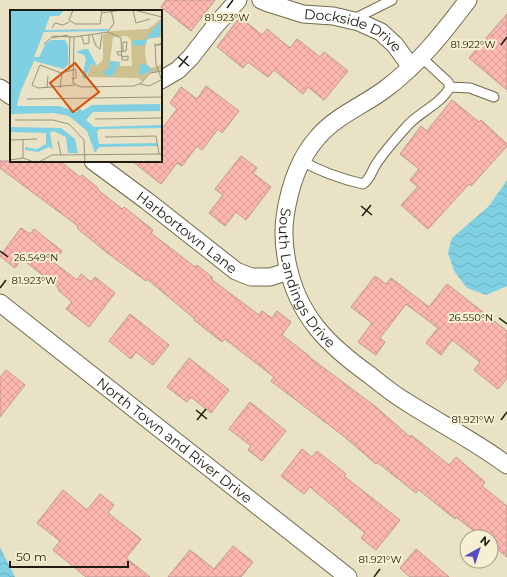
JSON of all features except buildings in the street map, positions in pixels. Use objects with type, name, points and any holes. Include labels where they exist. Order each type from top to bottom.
[{"type":"street","points":[[162,79],[178,70],[238,0]]},
{"type":"street","name":"Dockside Drive","points":[[261,0],[268,4],[302,14],[333,16],[359,22],[381,32],[416,62]]},
{"type":"street","name":"South Landings Drive","points":[[468,0],[437,41],[416,62],[383,90],[332,123],[306,152],[298,169],[286,207],[284,228],[285,249],[294,287],[304,308],[322,335],[336,350],[404,401],[462,435],[507,465]]},
{"type":"street","points":[[0,88],[10,95]]},
{"type":"street","name":"Harbortown Lane","points":[[95,162],[236,271],[251,278],[270,277],[289,271]]},
{"type":"street","name":"North Town and River Drive","points":[[0,303],[348,577]]},
{"type":"lane","points":[[352,20],[392,0]]},
{"type":"lane","points":[[416,62],[448,82],[450,87]]},
{"type":"lane","points":[[450,87],[470,88],[494,97]]},
{"type":"lane","points":[[302,161],[317,170],[363,184],[371,176],[375,166],[408,124],[440,100],[450,87]]},
{"type":"water","points":[[507,180],[507,286],[486,295],[467,288],[454,271],[448,253],[452,238],[489,206]]},
{"type":"water","points":[[0,547],[15,577],[0,577]]}]
